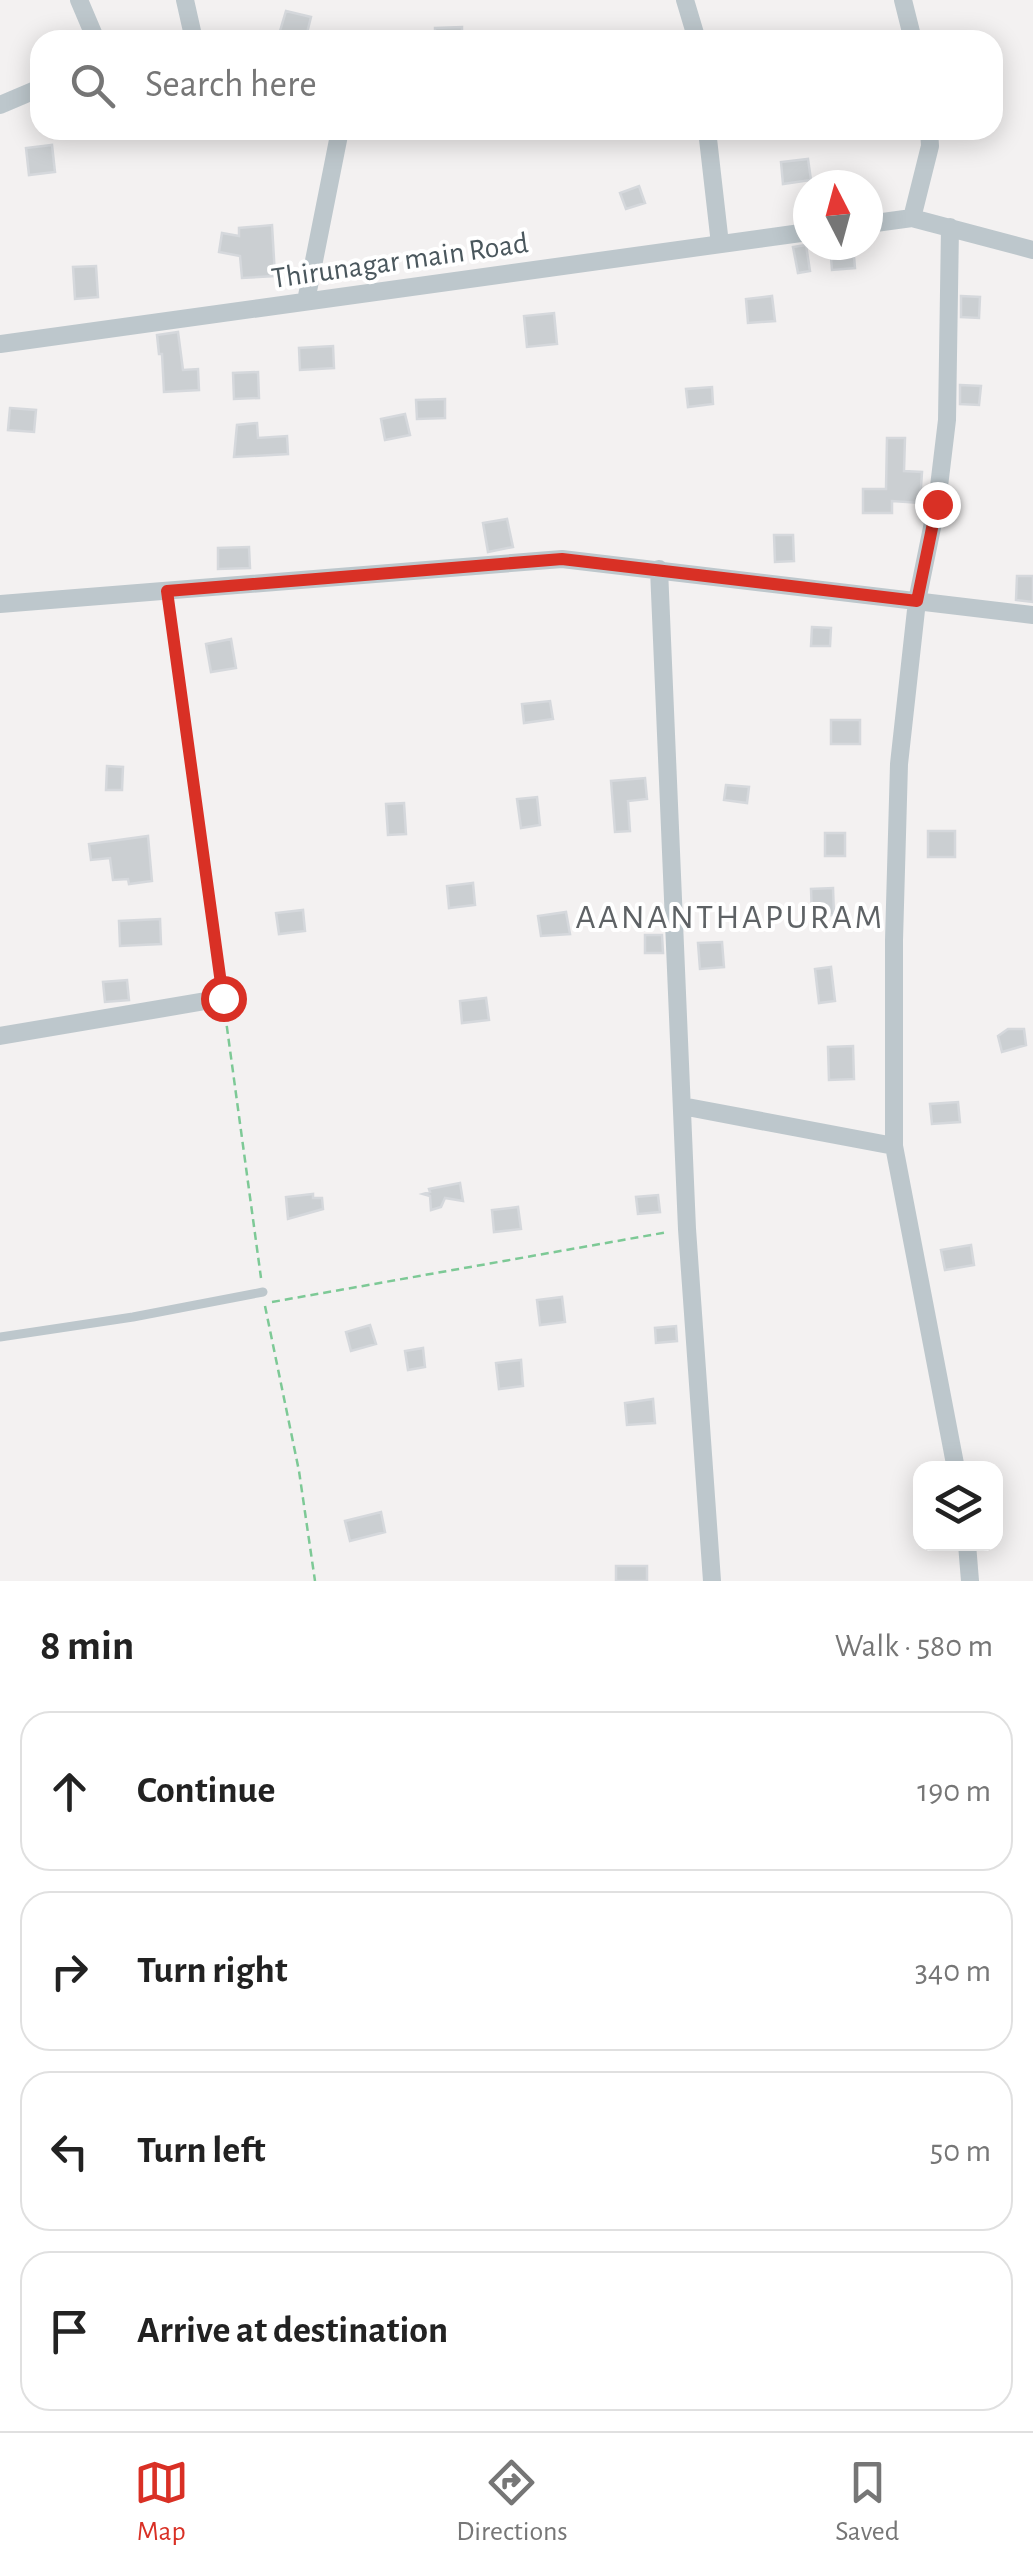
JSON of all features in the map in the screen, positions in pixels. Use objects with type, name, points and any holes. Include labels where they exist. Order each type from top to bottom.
[{"type":"street","points":[[79,0],[92,30]]},
{"type":"street","points":[[185,0],[192,30]]},
{"type":"street","points":[[684,0],[694,30]]},
{"type":"street","points":[[903,0],[910,30]]},
{"type":"street","points":[[0,105],[30,92]]},
{"type":"street","points":[[306,301],[338,140]]},
{"type":"street","points":[[708,140],[720,244]]},
{"type":"street","points":[[912,218],[930,140]]},
{"type":"street","points":[[883,222],[912,218],[1033,250]]},
{"type":"street","points":[[950,227],[947,420],[937,504],[917,601],[899,764],[894,1146],[955,1461]]},
{"type":"street","name":"Thirunagar main Road","points":[[0,344],[793,234]]},
{"type":"street","points":[[0,604],[562,559],[1033,615]]},
{"type":"street","points":[[659,570],[688,1229],[712,1581]]},
{"type":"street","points":[[0,1036],[223,998]]},
{"type":"street","points":[[682,1106],[894,1146]]},
{"type":"street","points":[[968,1551],[970,1581]]},
{"type":"lane","points":[[0,1337],[133,1318],[263,1292]]},
{"type":"path","points":[[167,591],[263,1292]]},
{"type":"path","points":[[315,1581],[299,1471],[264,1303],[688,1229]]},
{"type":"building","points":[[286,11],[311,17],[308,30],[280,30]]},
{"type":"building","points":[[462,27],[462,30],[435,30]]},
{"type":"building","points":[[52,145],[55,172],[29,175],[26,148]]},
{"type":"building","points":[[808,159],[810,170],[793,170],[793,183],[783,184],[781,162]]},
{"type":"building","points":[[639,186],[645,203],[626,209],[620,193]]},
{"type":"building","points":[[272,225],[275,276],[242,278],[240,256],[219,252],[222,233],[239,236],[239,228]]},
{"type":"building","points":[[796,260],[808,260],[810,271],[798,273]]},
{"type":"building","points":[[831,260],[854,260],[855,268],[832,270]]},
{"type":"building","points":[[96,266],[98,297],[75,299],[73,267]]},
{"type":"building","points":[[772,296],[775,321],[748,323],[746,299]]},
{"type":"building","points":[[961,296],[980,297],[979,318],[961,317]]},
{"type":"building","points":[[554,313],[557,344],[527,347],[524,316]]},
{"type":"building","points":[[178,332],[183,370],[198,369],[199,390],[164,392],[157,335]]},
{"type":"building","points":[[333,346],[334,368],[300,370],[299,348]]},
{"type":"building","points":[[258,372],[259,398],[234,399],[233,373]]},
{"type":"building","points":[[960,385],[981,386],[979,405],[960,404]]},
{"type":"building","points":[[712,387],[713,404],[688,407],[686,389]]},
{"type":"building","points":[[445,399],[445,418],[417,419],[416,400]]},
{"type":"building","points":[[10,408],[36,410],[34,432],[8,430]]},
{"type":"building","points":[[405,414],[410,435],[385,440],[381,419]]},
{"type":"building","points":[[257,423],[258,438],[287,436],[288,454],[234,457],[237,425]]},
{"type":"building","points":[[887,438],[905,438],[904,471],[922,472],[920,503],[892,501],[892,513],[863,513],[863,489],[886,489]]},
{"type":"building","points":[[507,519],[513,547],[488,552],[483,523]]},
{"type":"building","points":[[774,535],[793,535],[794,561],[775,562]]},
{"type":"building","points":[[249,547],[250,568],[218,569],[218,548]]},
{"type":"building","points":[[1017,576],[1033,576],[1033,602],[1016,600]]},
{"type":"building","points":[[812,627],[831,628],[830,646],[811,646]]},
{"type":"building","points":[[231,639],[236,668],[211,672],[206,644]]},
{"type":"building","points":[[550,701],[553,719],[524,723],[522,704]]},
{"type":"building","points":[[831,720],[860,720],[860,744],[831,744]]},
{"type":"building","points":[[107,766],[123,767],[122,790],[106,790]]},
{"type":"building","points":[[645,778],[647,799],[628,801],[630,831],[615,832],[611,781]]},
{"type":"building","points":[[726,785],[749,787],[747,803],[724,800]]},
{"type":"building","points":[[537,797],[540,825],[521,828],[517,799]]},
{"type":"building","points":[[404,803],[406,834],[388,835],[386,804]]},
{"type":"building","points":[[928,831],[955,831],[955,857],[928,857]]},
{"type":"building","points":[[825,833],[845,833],[845,856],[825,856]]},
{"type":"building","points":[[148,836],[152,881],[129,884],[128,879],[113,880],[110,858],[91,860],[89,844]]},
{"type":"building","points":[[473,883],[475,905],[449,908],[447,886]]},
{"type":"building","points":[[833,888],[834,915],[812,916],[811,889]]},
{"type":"building","points":[[303,910],[305,931],[279,934],[276,913]]},
{"type":"building","points":[[566,912],[570,934],[541,936],[538,916]]},
{"type":"building","points":[[160,919],[161,944],[120,946],[119,921]]},
{"type":"building","points":[[645,935],[662,935],[663,953],[645,953]]},
{"type":"building","points":[[722,942],[724,967],[700,969],[698,943]]},
{"type":"building","points":[[831,967],[835,1001],[819,1003],[815,969]]},
{"type":"building","points":[[127,980],[129,1000],[105,1002],[103,982]]},
{"type":"building","points":[[486,998],[489,1020],[462,1023],[460,1001]]},
{"type":"building","points":[[1008,1029],[1024,1029],[1026,1045],[1002,1052],[998,1036]]},
{"type":"building","points":[[853,1046],[854,1079],[829,1080],[828,1047]]},
{"type":"building","points":[[958,1102],[960,1122],[932,1124],[930,1104]]},
{"type":"building","points":[[460,1183],[463,1201],[445,1198],[441,1207],[431,1210],[430,1196],[423,1194],[429,1189]]},
{"type":"building","points":[[313,1194],[313,1198],[322,1198],[323,1209],[288,1219],[286,1197]]},
{"type":"building","points":[[658,1195],[660,1212],[638,1214],[636,1197]]},
{"type":"building","points":[[518,1207],[521,1229],[494,1232],[492,1210]]},
{"type":"building","points":[[971,1245],[974,1265],[945,1270],[941,1250]]},
{"type":"building","points":[[562,1297],[565,1322],[540,1325],[537,1300]]},
{"type":"building","points":[[370,1325],[376,1344],[351,1351],[346,1332]]},
{"type":"building","points":[[676,1326],[677,1341],[656,1343],[655,1328]]},
{"type":"building","points":[[423,1348],[425,1367],[408,1370],[405,1351]]},
{"type":"building","points":[[521,1360],[523,1386],[499,1389],[496,1363]]},
{"type":"building","points":[[653,1399],[655,1423],[627,1425],[625,1403]]},
{"type":"building","points":[[381,1512],[385,1532],[350,1541],[345,1521]]},
{"type":"building","points":[[616,1566],[647,1566],[647,1581],[616,1581]]},
{"type":"district","name":"AANANTHAPURAM","points":[[730,917]]},
{"type":"route","points":[[223,998],[167,591],[562,559],[917,601],[937,504]]}]
